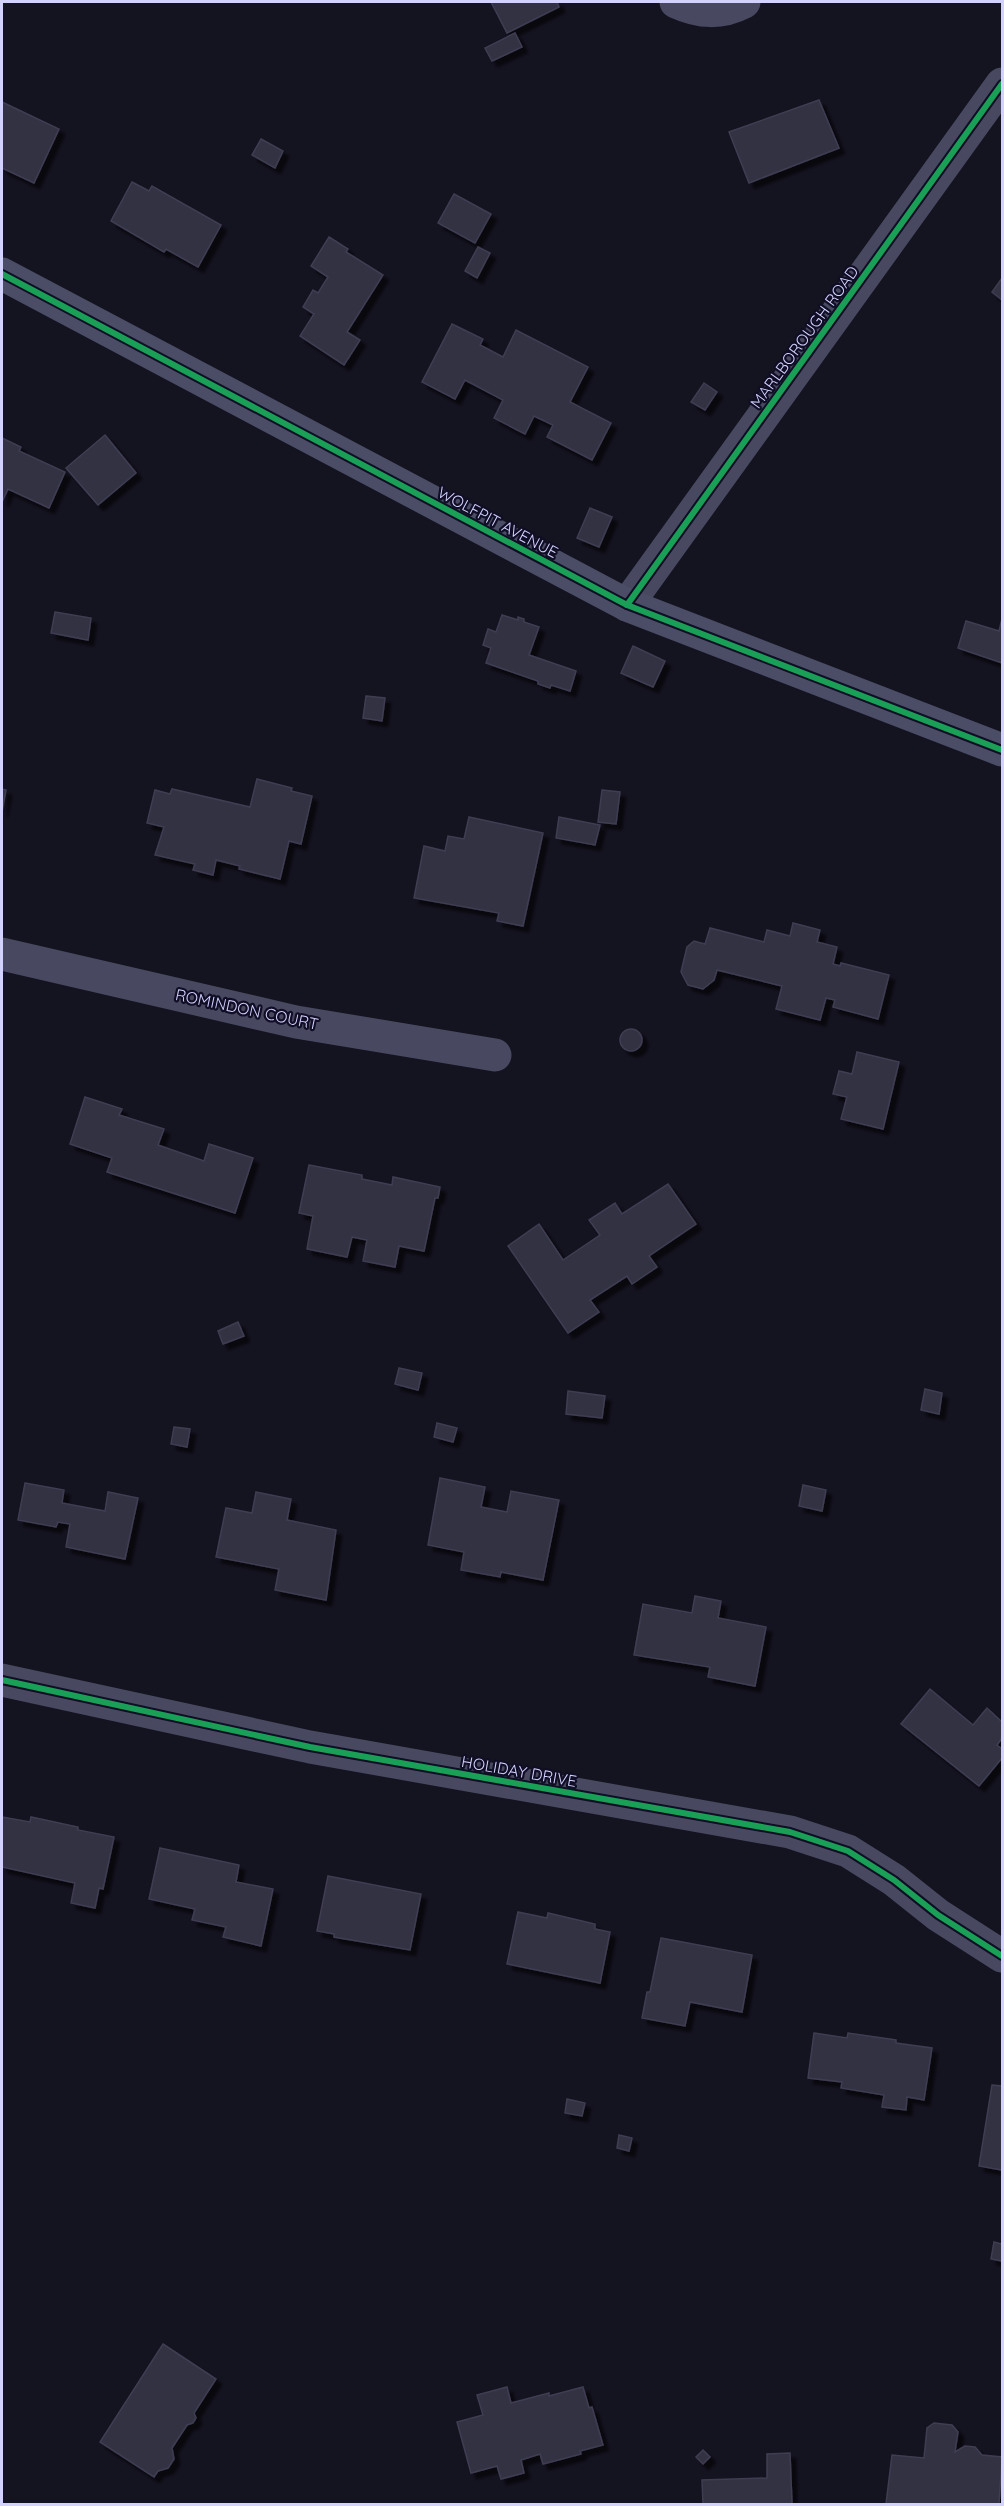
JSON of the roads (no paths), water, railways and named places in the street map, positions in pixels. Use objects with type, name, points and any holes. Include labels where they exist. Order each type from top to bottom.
[{"type":"street","points":[[676,2],[691,9],[711,12],[732,9],[744,2]]},
{"type":"street","name":"MARLBOROUGH ROAD","points":[[627,605],[1002,84]]},
{"type":"street","name":"WOLFPIT AVENUE","points":[[2,274],[627,605],[1002,750]]},
{"type":"street","name":"ROMINDON COURT","points":[[2,954],[296,1022],[495,1055]]},
{"type":"street","name":"HOLIDAY DRIVE","points":[[2,1680],[310,1747],[790,1832],[848,1851],[894,1880],[938,1915],[1002,1956]]}]
